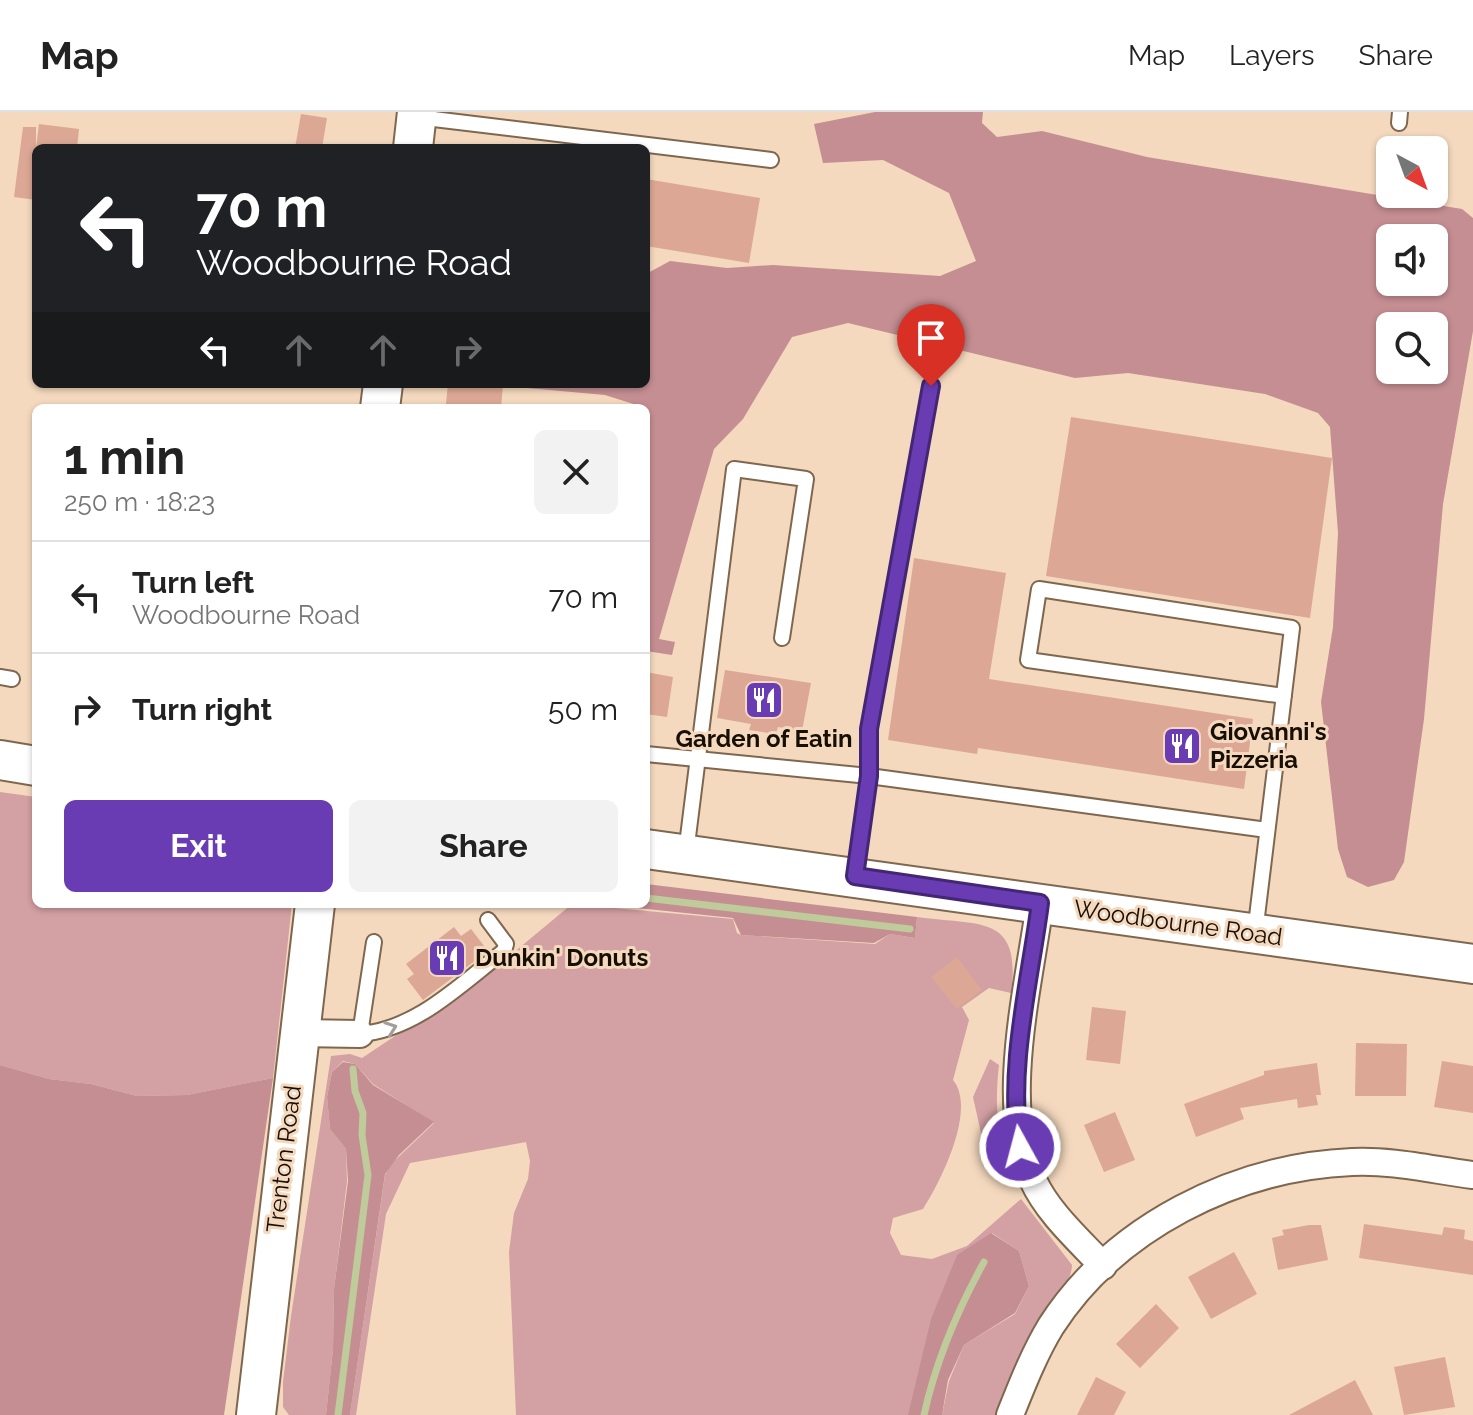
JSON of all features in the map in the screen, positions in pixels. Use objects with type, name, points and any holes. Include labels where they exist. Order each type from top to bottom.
[{"type":"main road","points":[[0,760],[32,765]]},
{"type":"main road","name":"Woodbourne Road","points":[[650,850],[1473,964]]},
{"type":"main road","name":"Trenton Road","points":[[256,1415],[315,908]]},
{"type":"street","points":[[1040,903],[1018,1073],[1015,1115],[1020,1147],[1034,1183],[1063,1223],[1103,1266]]},
{"type":"street","points":[[299,1033],[360,1034]]},
{"type":"street","points":[[1010,1415],[1052,1326],[1103,1266],[1166,1216],[1209,1195],[1310,1165],[1355,1161],[1473,1175]]},
{"type":"lane","points":[[416,126],[604,144]]},
{"type":"lane","points":[[650,148],[771,160]]},
{"type":"lane","points":[[855,876],[869,776],[869,729],[931,386]]},
{"type":"lane","points":[[686,854],[734,469],[806,479],[782,638]]},
{"type":"lane","points":[[1255,934],[1267,830],[1284,696],[1292,628],[1039,589],[1028,660],[1284,696]]},
{"type":"lane","points":[[650,754],[869,776],[1267,830]]},
{"type":"lane","points":[[374,942],[360,1034],[381,1033],[404,1024],[504,951],[506,944],[488,920]]},
{"type":"shaded area","points":[[875,112],[983,112],[982,123],[997,137],[1042,131],[1147,157],[1376,195],[1376,208],[1448,207],[1462,209],[1473,218],[1473,331],[1443,504],[1424,719],[1404,862],[1394,880],[1368,887],[1347,877],[1338,849],[1321,702],[1333,627],[1338,533],[1330,427],[1318,413],[1265,394],[1128,373],[1075,378],[848,323],[792,337],[743,419],[714,449],[659,639],[675,642],[672,655],[650,652],[650,404],[633,404],[605,395],[527,388],[650,388],[650,272],[670,261],[727,268],[773,265],[940,276],[976,261],[949,193],[883,160],[823,163],[814,124]]},
{"type":"shaded area","points":[[0,792],[32,796],[32,908],[292,908],[273,1078],[187,1095],[137,1096],[91,1084],[49,1079],[0,1065]]},
{"type":"shaded area","points":[[650,884],[917,917],[915,938],[890,934],[874,943],[741,935],[733,918],[637,908],[650,908]]},
{"type":"shaded area","points":[[567,908],[615,908],[733,919],[737,933],[741,935],[875,944],[890,934],[915,938],[917,917],[977,924],[991,928],[1002,936],[1010,949],[1013,967],[1011,993],[989,988],[962,1007],[969,1020],[953,1080],[961,1108],[959,1126],[947,1164],[923,1209],[893,1218],[890,1233],[901,1255],[932,1259],[967,1246],[1021,1199],[1072,1265],[1068,1280],[1044,1310],[1027,1340],[997,1415],[942,1415],[949,1381],[964,1345],[1015,1314],[1029,1286],[1019,1251],[992,1233],[957,1256],[916,1415],[516,1415],[509,1252],[514,1213],[528,1179],[530,1161],[526,1142],[410,1163],[386,1214],[356,1415],[350,1415],[385,1175],[390,1165],[434,1123],[373,1084],[355,1064],[343,1061],[332,1072],[327,1097],[330,1129],[346,1149],[347,1181],[334,1290],[333,1349],[326,1415],[289,1415],[283,1407],[283,1382],[331,1056],[350,1054],[362,1058],[488,974]]},
{"type":"shaded area","points":[[990,1059],[999,1065],[998,1124],[1012,1180],[989,1169],[973,1097]]},
{"type":"shaded area","points":[[343,1062],[355,1064],[373,1085],[434,1122],[399,1155],[385,1174],[350,1415],[326,1415],[333,1349],[334,1289],[348,1181],[346,1149],[330,1129],[327,1097],[332,1072]]},
{"type":"shaded area","points":[[0,1065],[49,1079],[91,1084],[137,1096],[187,1095],[273,1078],[224,1415],[0,1415]]},
{"type":"shaded area","points":[[991,1233],[1019,1251],[1029,1286],[1015,1313],[964,1345],[948,1380],[942,1415],[908,1415],[931,1319],[957,1255]]},
{"type":"building","points":[[301,114],[327,118],[323,144],[296,144]]},
{"type":"building","points":[[39,124],[79,129],[77,144],[36,144]]},
{"type":"building","points":[[23,127],[36,127],[36,144],[32,144],[32,199],[14,197]]},
{"type":"building","points":[[650,180],[760,198],[749,263],[650,247]]},
{"type":"building","points":[[448,388],[503,388],[501,404],[446,404]]},
{"type":"building","points":[[1071,417],[1332,458],[1310,618],[1046,576]]},
{"type":"building","points":[[914,558],[1006,573],[989,679],[1253,719],[1244,789],[978,748],[977,754],[888,740]]},
{"type":"building","name":"Garden of Eatin","points":[[725,670],[811,683],[802,731],[778,727],[776,734],[749,730],[751,724],[717,718]]},
{"type":"building","points":[[650,673],[673,677],[667,717],[650,715]]},
{"type":"building","name":"Dunkin' Donuts","points":[[454,927],[461,936],[471,929],[488,951],[423,1000],[407,979],[414,974],[406,964]]},
{"type":"building","points":[[957,957],[982,990],[957,1009],[931,977]]},
{"type":"building","points":[[1092,1007],[1126,1011],[1120,1064],[1086,1060]]},
{"type":"building","points":[[1356,1043],[1407,1044],[1406,1096],[1355,1096]]},
{"type":"building","points":[[1442,1061],[1473,1066],[1473,1113],[1434,1107]]},
{"type":"building","points":[[1317,1063],[1321,1095],[1316,1095],[1318,1105],[1298,1108],[1297,1099],[1240,1108],[1244,1119],[1196,1137],[1184,1104],[1264,1075],[1264,1071]]},
{"type":"building","points":[[1115,1112],[1135,1160],[1104,1172],[1084,1125]]},
{"type":"building","points":[[1364,1224],[1442,1235],[1444,1227],[1465,1230],[1464,1239],[1473,1241],[1473,1275],[1359,1258]]},
{"type":"building","points":[[1321,1225],[1328,1260],[1278,1270],[1272,1238],[1284,1235],[1282,1230]]},
{"type":"building","points":[[1234,1252],[1257,1294],[1211,1319],[1188,1277]]},
{"type":"building","points":[[1156,1304],[1179,1328],[1140,1368],[1116,1344]]},
{"type":"building","points":[[1445,1357],[1455,1407],[1404,1415],[1394,1367]]},
{"type":"building","points":[[1096,1377],[1126,1392],[1114,1415],[1077,1415]]},
{"type":"building","points":[[1355,1380],[1373,1415],[1289,1415]]},
{"type":"waterway","points":[[650,898],[910,929]]},
{"type":"waterway","points":[[338,1415],[368,1175],[362,1135],[363,1113],[355,1091],[353,1069]]},
{"type":"waterway","points":[[924,1415],[948,1336],[984,1262]]},
{"type":"place","name":"Garden of Eatin","points":[[764,700]]},
{"type":"place","name":"Giovanni's Pizzeria","points":[[1182,746]]},
{"type":"place","name":"Dunkin' Donuts","points":[[447,958]]},
{"type":"route","points":[[931,386],[869,729],[869,776],[855,876],[1040,903],[1018,1073],[1015,1115],[1020,1147]]}]
